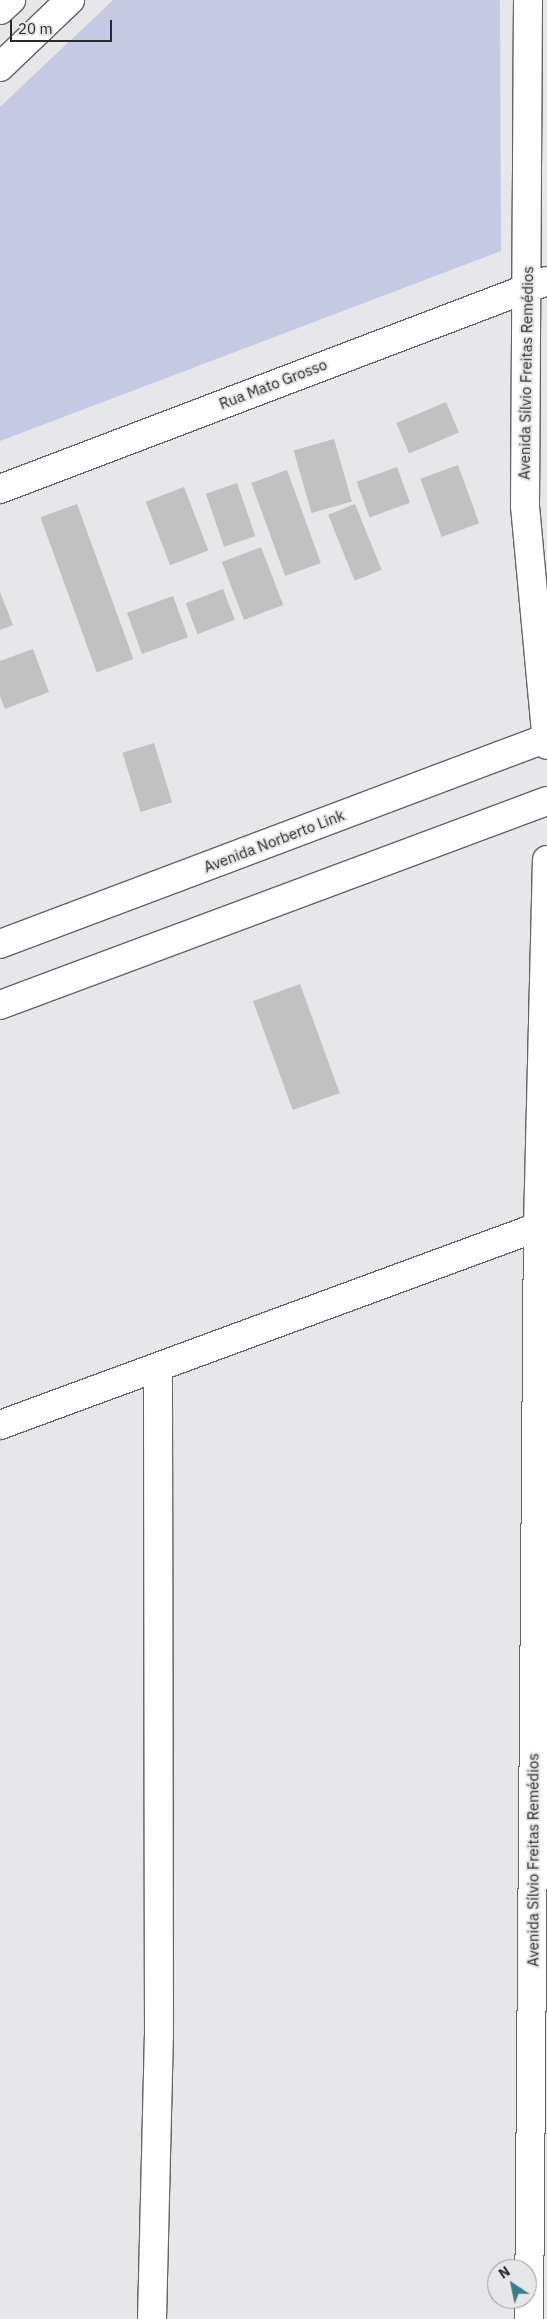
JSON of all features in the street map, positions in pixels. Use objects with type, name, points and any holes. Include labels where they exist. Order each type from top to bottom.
[{"type":"street","points":[[0,10],[11,0]]},
{"type":"street","points":[[0,67],[70,0]]},
{"type":"street","name":"Avenida Sílvio Freitas Remédios","points":[[528,0],[537,284],[525,506],[547,745]]},
{"type":"street","name":"Rua Mato Grosso","points":[[0,489],[537,284]]},
{"type":"street","name":"Avenida Norberto Link","points":[[0,944],[547,738]]},
{"type":"street","points":[[0,1005],[547,801]]},
{"type":"street","name":"Avenida Sílvio Freitas Remédios","points":[[529,2319],[538,1227],[547,860]]},
{"type":"street","points":[[0,1425],[538,1227]]},
{"type":"street","points":[[152,2319],[159,2036],[158,1368]]},
{"type":"shaded area","points":[[113,0],[500,0],[501,251],[0,441],[0,107]]},
{"type":"building","points":[[446,402],[459,432],[409,453],[396,423]]},
{"type":"building","points":[[334,439],[352,501],[312,513],[294,451]]},
{"type":"building","points":[[458,465],[479,523],[442,537],[420,479]]},
{"type":"building","points":[[397,467],[410,503],[370,517],[357,482]]},
{"type":"building","points":[[287,470],[321,563],[285,576],[251,483]]},
{"type":"building","points":[[237,483],[255,536],[224,547],[206,494]]},
{"type":"building","points":[[184,487],[208,550],[170,565],[146,502]]},
{"type":"building","points":[[77,504],[133,659],[97,672],[40,517]]},
{"type":"building","points":[[355,504],[382,570],[355,581],[328,515]]},
{"type":"building","points":[[261,547],[283,605],[244,620],[222,562]]},
{"type":"building","points":[[223,589],[235,620],[197,634],[186,603]]},
{"type":"building","points":[[0,592],[13,625],[0,630]]},
{"type":"building","points":[[173,596],[188,637],[142,654],[127,613]]},
{"type":"building","points":[[33,649],[49,692],[5,709],[0,696],[0,661]]},
{"type":"building","points":[[154,743],[172,802],[141,812],[122,753]]},
{"type":"building","points":[[300,984],[340,1093],[293,1110],[253,1001]]}]
